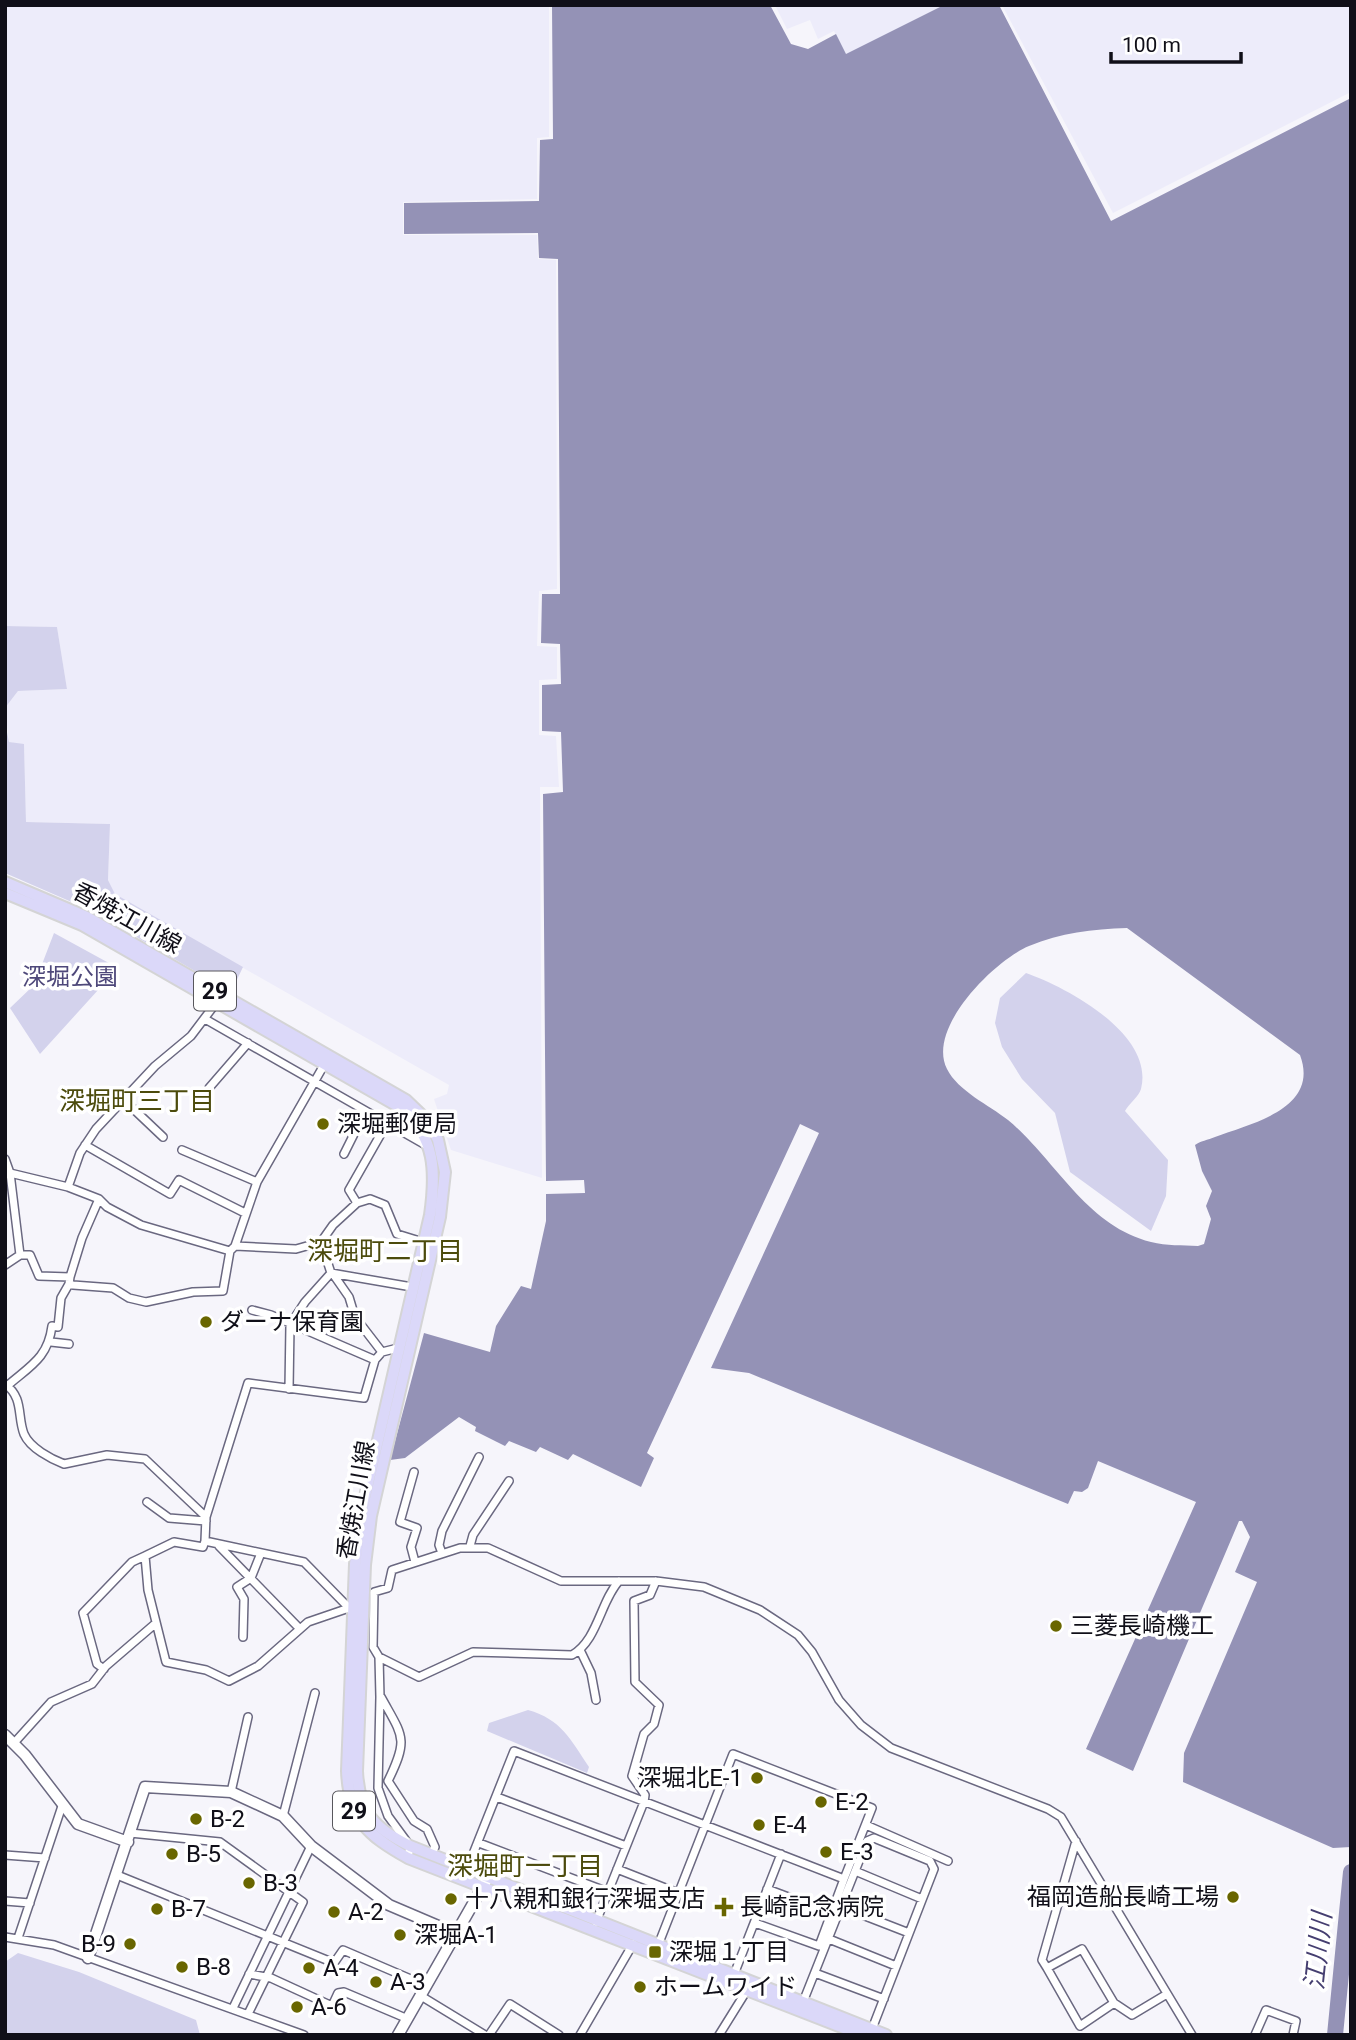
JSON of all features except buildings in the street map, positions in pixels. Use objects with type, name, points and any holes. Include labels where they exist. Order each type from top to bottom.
[{"type":"main road","name":"香焼江川線","points":[[5,882],[87,917],[406,1100],[429,1147],[445,1172],[440,1217],[385,1423],[355,1564],[347,1789],[361,1824],[377,1840],[732,1979],[803,2001],[867,2032]]},
{"type":"main road","name":"香焼江川線","points":[[5,892],[82,925],[322,1067],[415,1114],[434,1131],[438,1159],[433,1193],[398,1348],[385,1423]]},
{"type":"main road","name":"香焼江川線","points":[[409,1852],[431,1855],[465,1874]]},
{"type":"main road","name":"香焼江川線","points":[[595,1925],[633,1944],[657,1948]]},
{"type":"main road","name":"香焼江川線","points":[[732,1979],[747,1990],[867,2032],[886,2035]]},
{"type":"street","points":[[68,1187],[85,1145],[124,1100],[205,1019],[216,1003]]},
{"type":"street","points":[[205,1019],[386,1125],[429,1147]]},
{"type":"street","points":[[259,1049],[268,1033]]},
{"type":"street","points":[[209,1088],[248,1043]]},
{"type":"street","points":[[5,1265],[20,1255],[33,1257],[39,1276],[113,1288],[129,1298],[146,1302],[193,1292],[223,1291],[233,1249],[257,1182],[322,1067]]},
{"type":"street","points":[[124,1100],[135,1114],[163,1137]]},
{"type":"street","points":[[344,1154],[365,1112]]},
{"type":"street","points":[[357,1203],[349,1190],[386,1125]]},
{"type":"street","points":[[85,1145],[170,1194],[179,1180],[245,1213]]},
{"type":"street","points":[[183,1150],[257,1182]]},
{"type":"street","points":[[5,1159],[10,1173],[20,1255]]},
{"type":"street","points":[[10,1173],[68,1187],[99,1199],[107,1207],[141,1225],[233,1249],[296,1249],[321,1242],[333,1225],[357,1203],[370,1199],[385,1205],[397,1234],[423,1242]]},
{"type":"street","points":[[99,1199],[61,1298],[58,1327],[52,1326],[51,1342],[41,1358],[6,1385],[18,1399],[25,1437],[52,1460],[72,1465],[107,1455],[145,1459],[206,1519]]},
{"type":"street","points":[[321,1242],[332,1274],[349,1297],[355,1318],[382,1352]]},
{"type":"street","points":[[332,1274],[412,1287]]},
{"type":"street","points":[[289,1389],[290,1325],[304,1302],[332,1274]]},
{"type":"street","points":[[251,1310],[271,1315],[374,1360]]},
{"type":"street","points":[[51,1342],[69,1345]]},
{"type":"street","points":[[104,1669],[97,1664],[83,1613],[132,1562],[174,1542],[203,1547],[206,1519],[247,1382],[364,1398],[374,1360],[382,1352],[398,1348]]},
{"type":"street","points":[[442,1553],[439,1545],[442,1531],[479,1457]]},
{"type":"street","points":[[414,1472],[401,1522],[417,1528],[411,1546],[415,1562]]},
{"type":"street","points":[[470,1546],[473,1535],[509,1481]]},
{"type":"street","points":[[147,1502],[169,1518],[206,1519]]},
{"type":"street","points":[[145,1556],[156,1623],[166,1662],[206,1670],[229,1681],[258,1665],[307,1622],[350,1609],[304,1562],[205,1541]]},
{"type":"street","points":[[219,1545],[300,1629]]},
{"type":"street","points":[[409,1852],[388,1816],[378,1788],[380,1697],[379,1657],[373,1647],[374,1592],[388,1588],[392,1570],[470,1546],[488,1548],[561,1581],[656,1581],[704,1587],[761,1610],[798,1635],[812,1652],[839,1700],[861,1725],[891,1748],[1057,1813],[1192,2035]]},
{"type":"street","points":[[243,1637],[244,1599],[237,1587],[251,1578],[261,1553]]},
{"type":"street","points":[[379,1657],[419,1677],[473,1652],[565,1656],[580,1650],[590,1636],[603,1602],[619,1581]]},
{"type":"street","points":[[595,1925],[644,1802],[645,1795],[632,1776],[644,1734],[654,1724],[659,1705],[635,1682],[635,1601],[650,1595],[656,1581]]},
{"type":"street","points":[[14,1743],[51,1702],[92,1684],[104,1669],[156,1623]]},
{"type":"street","points":[[580,1650],[591,1673],[596,1700]]},
{"type":"street","points":[[283,1816],[315,1693]]},
{"type":"street","points":[[380,1697],[402,1735],[402,1753],[388,1781],[414,1821],[427,1829],[435,1847],[431,1855]]},
{"type":"street","points":[[231,1792],[248,1717]]},
{"type":"street","points":[[5,1735],[62,1806],[85,1828],[129,1838],[220,1842],[303,1902],[248,2014]]},
{"type":"street","points":[[465,1874],[514,1751],[844,1879]]},
{"type":"street","points":[[657,1948],[733,1754],[872,1808],[819,1946],[755,1923]]},
{"type":"street","points":[[88,1958],[145,1787],[231,1792],[283,1816],[312,1846],[389,1905],[457,1934]]},
{"type":"street","points":[[497,1797],[626,1846]]},
{"type":"street","points":[[18,1938],[62,1806]]},
{"type":"street","points":[[866,1825],[948,1861]]},
{"type":"street","points":[[803,2001],[867,1841],[874,1838],[930,1861],[934,1869],[884,1999],[867,2032]]},
{"type":"street","points":[[1076,1841],[1042,1960],[1080,2026],[1114,2003]]},
{"type":"street","points":[[479,1843],[608,1892]]},
{"type":"street","points":[[233,2008],[312,1846]]},
{"type":"street","points":[[732,1979],[781,1854]]},
{"type":"street","points":[[5,1855],[46,1858]]},
{"type":"street","points":[[617,1869],[678,1893]]},
{"type":"street","points":[[855,1871],[922,1899]]},
{"type":"street","points":[[117,1875],[188,1903],[203,1913],[283,1941],[334,1964],[343,1950],[427,1986]]},
{"type":"street","points":[[399,2034],[485,1882]]},
{"type":"street","points":[[767,1889],[831,1913]]},
{"type":"street","points":[[5,1901],[30,1903]]},
{"type":"street","points":[[842,1907],[909,1933]]},
{"type":"street","points":[[5,1937],[54,1945],[304,2035]]},
{"type":"street","points":[[829,1939],[896,1966]]},
{"type":"street","points":[[580,2035],[633,1944]]},
{"type":"street","points":[[1047,1968],[1083,1949],[1114,2003],[1132,2015],[1167,1994]]},
{"type":"street","points":[[815,1973],[884,1999]]},
{"type":"street","points":[[249,1974],[332,2006],[338,1993],[344,1992],[408,2019]]},
{"type":"street","points":[[719,2035],[747,1990]]},
{"type":"street","points":[[421,1996],[487,2035],[510,2004],[559,2035]]},
{"type":"street","points":[[1255,2035],[1266,2010],[1296,2021],[1293,2035]]},
{"type":"shaded area","points":[[5,5],[549,5],[549,137],[537,138],[537,199],[403,202],[403,235],[537,235],[538,259],[556,260],[557,589],[539,591],[537,646],[557,647],[557,679],[539,680],[539,735],[556,736],[559,787],[540,787],[542,1178],[451,1150],[434,1099],[447,1094],[449,1085],[115,895],[108,880],[110,824],[26,822],[24,745],[9,742],[5,708],[18,691],[67,689],[57,627],[5,626]]},
{"type":"shaded area","points":[[552,5],[770,5],[791,44],[808,49],[836,34],[846,54],[944,5],[999,5],[1111,221],[1351,98],[1351,1847],[1333,1848],[1183,1782],[1184,1753],[1257,1582],[1235,1572],[1250,1537],[1242,1521],[1239,1521],[1133,1771],[1086,1749],[1196,1502],[1098,1461],[1088,1488],[1082,1492],[1074,1491],[1068,1504],[749,1373],[711,1368],[819,1133],[800,1124],[647,1453],[654,1458],[641,1487],[573,1454],[568,1460],[540,1447],[536,1452],[509,1441],[505,1446],[475,1431],[476,1427],[459,1417],[405,1458],[390,1460],[424,1333],[490,1352],[496,1326],[521,1286],[531,1289],[546,1221],[546,1194],[585,1193],[584,1180],[546,1181],[543,794],[563,792],[561,732],[542,731],[542,685],[561,684],[560,644],[541,643],[542,594],[560,594],[558,259],[539,258],[538,233],[404,234],[404,203],[539,201],[540,140],[553,139]],"holes":[[[1127,928],[1300,1055],[1304,1073],[1300,1089],[1292,1101],[1263,1119],[1195,1145],[1202,1171],[1212,1191],[1206,1206],[1211,1219],[1204,1244],[1198,1246],[1151,1242],[1128,1234],[1108,1222],[1073,1190],[1008,1120],[974,1097],[952,1077],[943,1053],[946,1034],[967,997],[999,965],[1015,954],[1029,946],[1065,935]]]},
{"type":"shaded area","points":[[775,5],[944,5],[846,55],[834,31],[818,39],[810,20],[787,29]]},
{"type":"shaded area","points":[[1002,5],[1351,5],[1351,92],[1113,213]]},
{"type":"green space","points":[[5,626],[57,627],[67,689],[18,691],[5,708]]},
{"type":"green space","points":[[5,722],[9,742],[24,744],[26,822],[110,824],[108,880],[115,894],[243,967],[231,992],[90,910],[5,873]]},
{"type":"green space","name":"深堀公園","points":[[54,933],[118,968],[40,1054],[10,1008],[34,985]]},
{"type":"green space","points":[[1026,973],[1084,1001],[1121,1032],[1135,1050],[1142,1069],[1141,1089],[1125,1111],[1168,1160],[1166,1196],[1151,1231],[1070,1172],[1055,1113],[1022,1079],[1002,1047],[995,1023],[1000,998]]},
{"type":"green space","points":[[528,1710],[549,1719],[564,1732],[589,1767],[587,1773],[487,1731],[489,1723]]},
{"type":"green space","points":[[18,1953],[79,1972],[196,2020],[200,2035],[5,2035],[5,1962]]},
{"type":"waterway","name":"江川川","points":[[1335,2035],[1351,1872]]},
{"type":"place","name":"深堀郵便局","points":[[323,1124]]},
{"type":"place","name":"ダーナ保育園","points":[[206,1322]]},
{"type":"place","name":"三菱長崎機工","points":[[1056,1626]]},
{"type":"place","name":"深堀北E-1","points":[[757,1778]]},
{"type":"place","name":"E-2","points":[[821,1802]]},
{"type":"place","name":"B-2","points":[[196,1819]]},
{"type":"place","name":"E-4","points":[[759,1825]]},
{"type":"place","name":"E-3","points":[[826,1852]]},
{"type":"place","name":"B-5","points":[[172,1854]]},
{"type":"place","name":"B-3","points":[[249,1883]]},
{"type":"place","name":"福岡造船長崎工場","points":[[1233,1897]]},
{"type":"place","name":"十八親和銀行深堀支店","points":[[451,1899]]},
{"type":"place","name":"長崎記念病院","points":[[724,1907]]},
{"type":"place","name":"B-7","points":[[157,1909]]},
{"type":"place","name":"A-2","points":[[334,1912]]},
{"type":"place","name":"深堀A-1","points":[[400,1935]]},
{"type":"place","name":"B-9","points":[[130,1944]]},
{"type":"place","name":"深堀１丁目","points":[[655,1952]]},
{"type":"place","name":"B-8","points":[[182,1967]]},
{"type":"place","name":"A-4","points":[[309,1968]]},
{"type":"place","name":"A-3","points":[[376,1982]]},
{"type":"place","name":"ホームワイド","points":[[640,1987]]},
{"type":"place","name":"A-6","points":[[297,2007]]},
{"type":"district","name":"深堀町三丁目","points":[[137,1101]]},
{"type":"district","name":"深堀町二丁目","points":[[385,1251]]},
{"type":"district","name":"深堀町一丁目","points":[[525,1866]]}]
